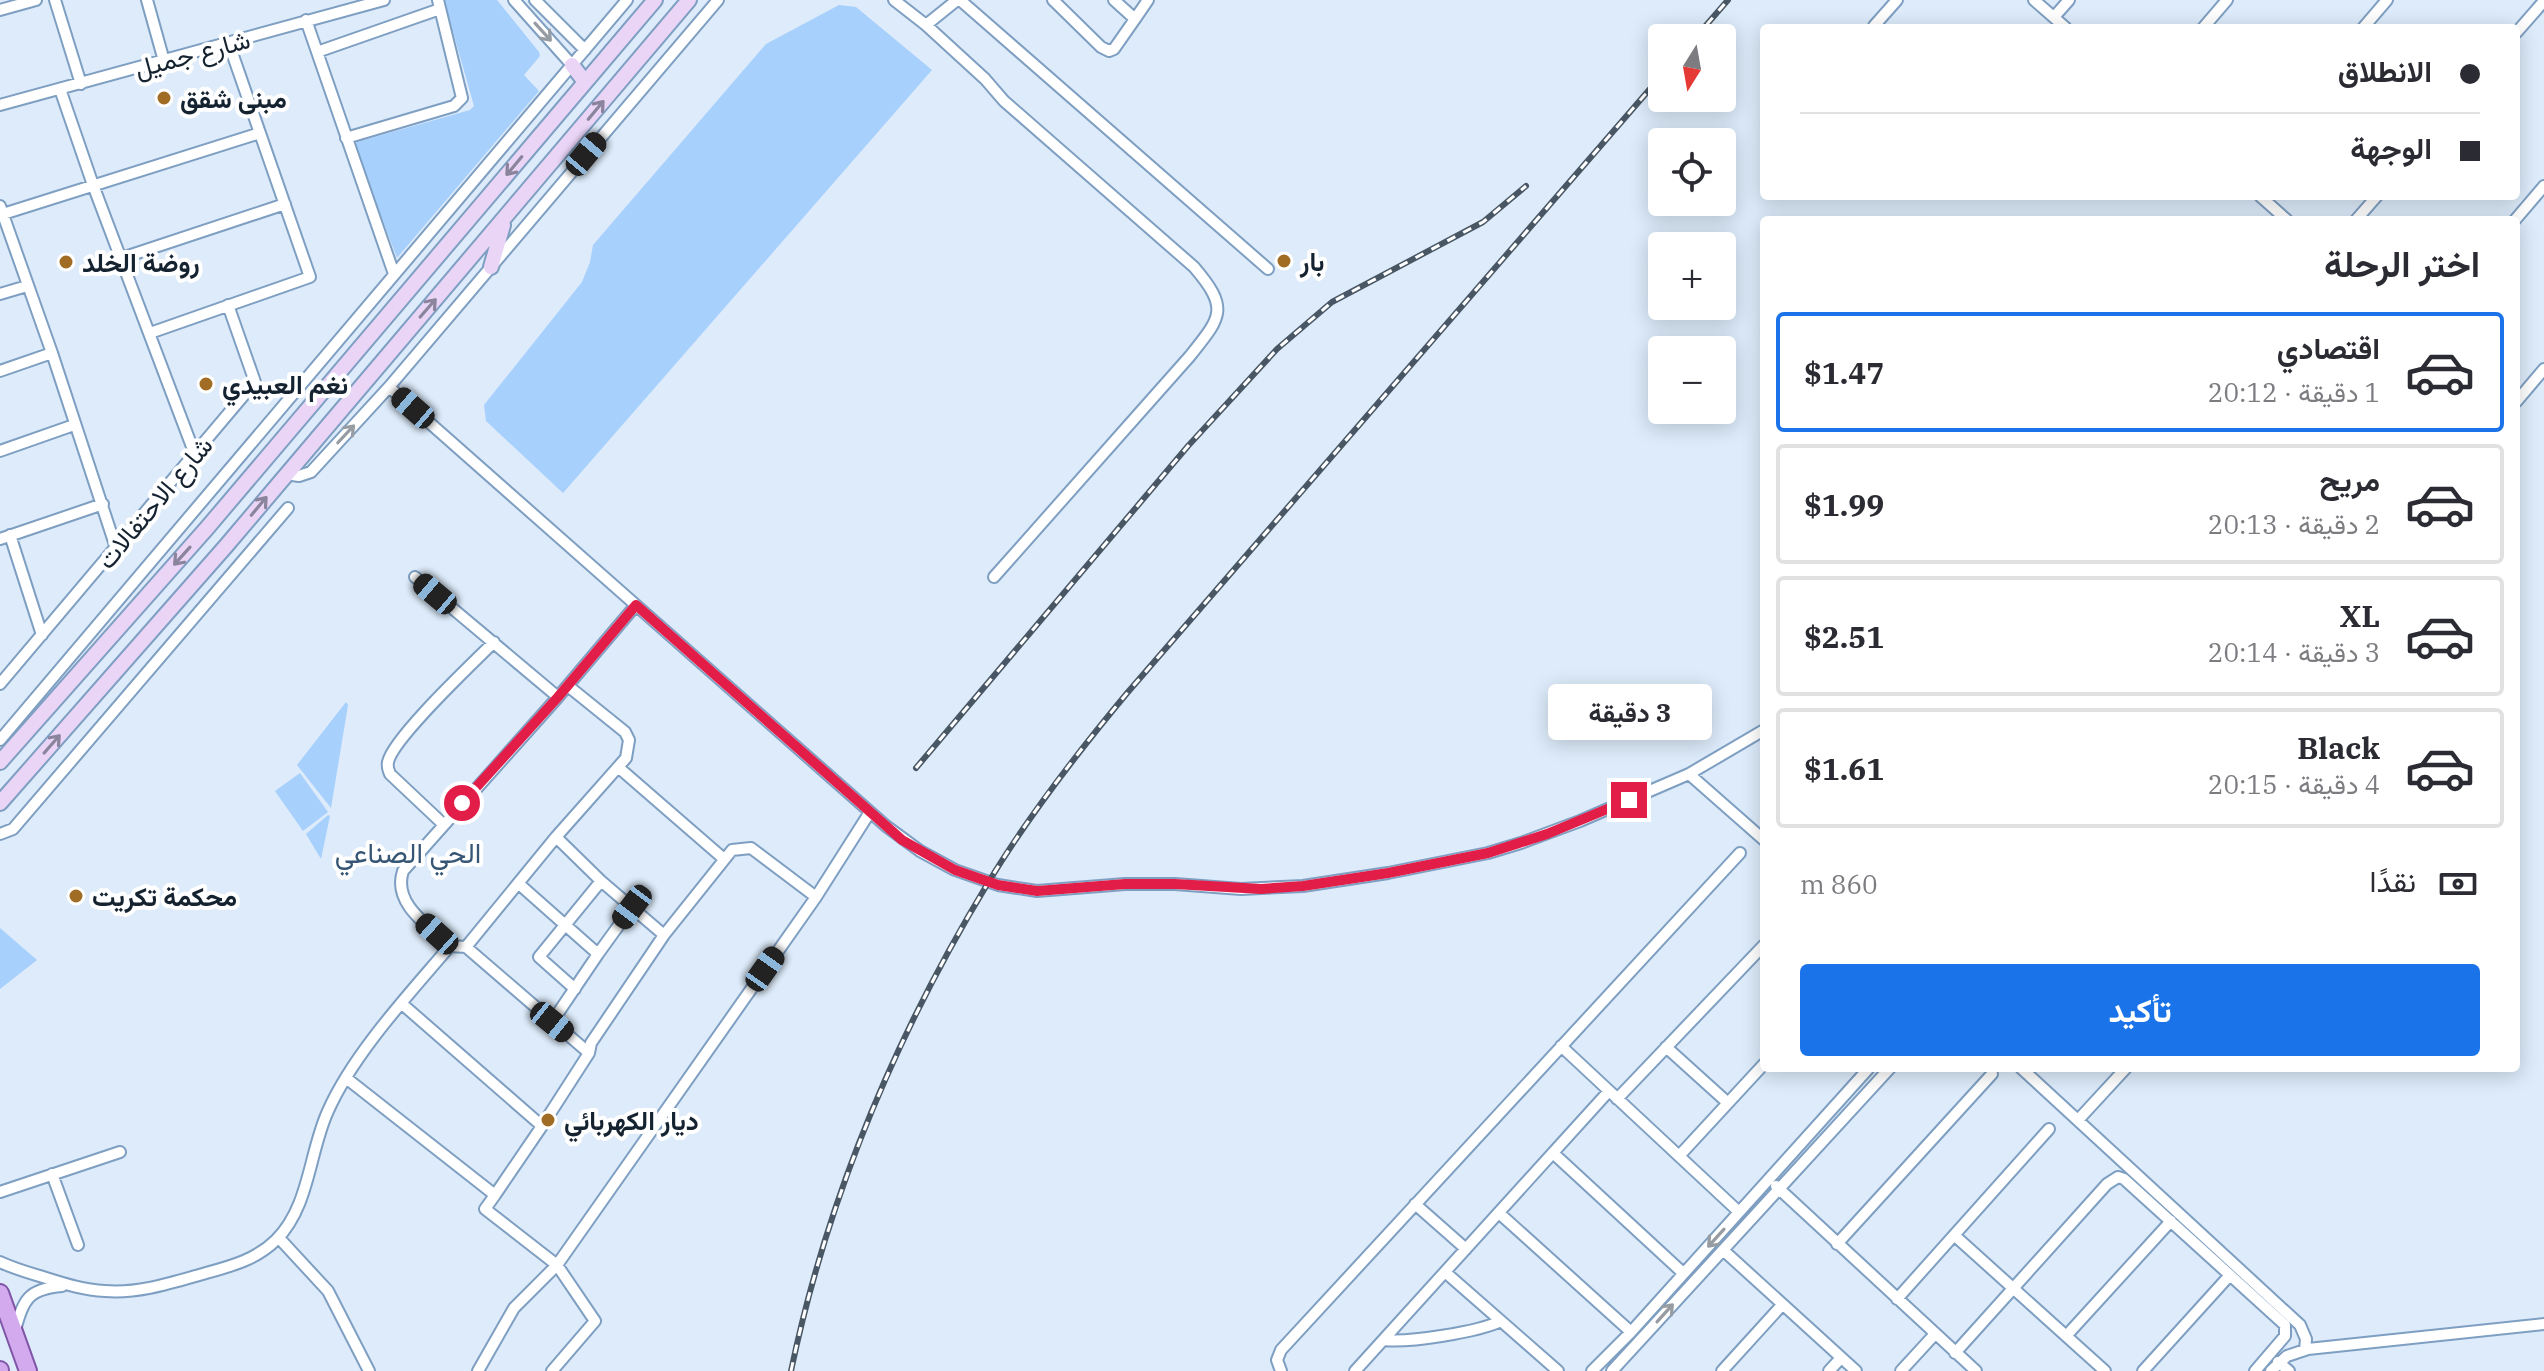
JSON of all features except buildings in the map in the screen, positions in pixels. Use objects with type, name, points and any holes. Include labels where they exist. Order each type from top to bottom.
[{"type":"main road","points":[[0,762],[207,528],[655,0]]},
{"type":"main road","points":[[0,803],[226,546],[689,0]]},
{"type":"main road","points":[[572,65],[585,82]]},
{"type":"main road","points":[[491,267],[504,220]]},
{"type":"main road","points":[[207,528],[226,546]]},
{"type":"main road","points":[[0,1293],[28,1371]]},
{"type":"street","points":[[0,10],[36,0]]},
{"type":"street","points":[[55,0],[81,84]]},
{"type":"street","points":[[147,0],[164,61]]},
{"type":"street","name":"شارع جميل","points":[[0,105],[384,0]]},
{"type":"street","points":[[514,0],[572,65]]},
{"type":"street","points":[[535,0],[585,50]]},
{"type":"street","points":[[0,740],[627,0]]},
{"type":"street","points":[[286,474],[299,476],[311,472],[389,387],[718,0]]},
{"type":"street","points":[[894,0],[926,25],[985,79],[1004,101],[1194,267],[1211,287],[1218,306],[1214,325],[1190,356],[994,577]]},
{"type":"street","points":[[926,25],[959,0],[1268,269]]},
{"type":"street","points":[[1053,0],[1101,47],[1109,51],[1114,49],[1148,0]]},
{"type":"street","points":[[1114,0],[1135,19]]},
{"type":"street","points":[[1876,24],[1897,0]]},
{"type":"street","points":[[2034,0],[2062,24]]},
{"type":"street","points":[[2054,17],[2069,0]]},
{"type":"street","points":[[2206,24],[2227,0]]},
{"type":"street","points":[[2366,24],[2387,0]]},
{"type":"street","points":[[2520,28],[2544,1]]},
{"type":"street","points":[[317,52],[439,5],[462,98],[454,106],[346,138]]},
{"type":"street","points":[[306,20],[394,274]]},
{"type":"street","points":[[150,333],[310,277],[229,44]]},
{"type":"street","points":[[60,89],[194,452]]},
{"type":"street","points":[[116,548],[1,210],[260,133]]},
{"type":"street","points":[[2518,216],[2544,186]]},
{"type":"street","points":[[2264,200],[2282,216]]},
{"type":"street","points":[[2360,216],[2374,200]]},
{"type":"street","points":[[122,258],[285,204]]},
{"type":"street","points":[[0,294],[27,286]]},
{"type":"street","name":"شارع الاحتفالات","points":[[0,684],[255,382],[228,305]]},
{"type":"street","points":[[0,371],[52,353]]},
{"type":"street","points":[[2520,397],[2544,369]]},
{"type":"street","points":[[389,387],[870,812],[920,851],[955,870],[998,885],[1037,891],[1150,884],[1261,889],[1356,878],[1488,853],[1580,821],[1689,774],[1760,732]]},
{"type":"street","points":[[0,451],[74,425]]},
{"type":"street","points":[[42,635],[5,537],[103,504]]},
{"type":"street","points":[[0,834],[13,829],[288,508]]},
{"type":"street","points":[[415,577],[558,697]]},
{"type":"street","points":[[589,1053],[466,947],[450,946],[406,902],[399,884],[409,861],[568,686],[636,605]]},
{"type":"street","points":[[443,824],[390,774],[388,762],[392,751],[437,699],[494,642]]},
{"type":"street","points":[[466,947],[628,753],[627,735],[568,686]]},
{"type":"street","points":[[618,767],[724,859]]},
{"type":"street","points":[[1689,774],[1760,832]]},
{"type":"street","points":[[478,1371],[514,1308],[557,1265],[816,897],[870,812]]},
{"type":"street","points":[[556,837],[664,935]]},
{"type":"street","points":[[552,1371],[595,1321],[557,1265],[485,1209],[664,935],[732,850],[751,848],[816,897]]},
{"type":"street","points":[[1281,1371],[1277,1360],[1281,1350],[1740,853]]},
{"type":"street","points":[[575,989],[539,957],[601,881]]},
{"type":"street","points":[[519,884],[598,954]]},
{"type":"street","points":[[552,1022],[632,907]]},
{"type":"street","points":[[0,1262],[68,1285],[105,1291],[147,1288],[178,1281],[241,1263],[263,1252],[279,1238],[297,1210],[328,1111],[346,1078],[401,1003],[450,946]]},
{"type":"street","points":[[1355,1371],[1553,1153],[1666,1047],[1760,949]]},
{"type":"street","points":[[401,1003],[542,1126]]},
{"type":"street","points":[[1561,1046],[1739,1212]]},
{"type":"street","points":[[1666,1047],[1728,1103]]},
{"type":"street","points":[[1679,1156],[1760,1068]]},
{"type":"street","points":[[1592,1371],[1631,1332],[1865,1072]]},
{"type":"street","points":[[1614,1371],[1886,1072]]},
{"type":"street","points":[[2026,1072],[2300,1325],[2306,1339],[2305,1350]]},
{"type":"street","points":[[2079,1119],[2122,1072]]},
{"type":"street","points":[[1837,1244],[1992,1074]]},
{"type":"street","points":[[346,1078],[495,1195]]},
{"type":"street","points":[[1897,1299],[2049,1129]]},
{"type":"street","points":[[0,1192],[120,1152]]},
{"type":"street","points":[[1553,1153],[1683,1273]]},
{"type":"street","points":[[52,1174],[78,1245]]},
{"type":"street","points":[[1955,1353],[2111,1179],[2118,1177],[2124,1179],[2281,1321],[2286,1331],[2282,1341],[2255,1371]]},
{"type":"street","points":[[1768,1180],[1976,1371]]},
{"type":"street","points":[[1415,1204],[1466,1249]]},
{"type":"street","points":[[1499,1213],[1631,1332]]},
{"type":"street","points":[[2067,1335],[2171,1221]]},
{"type":"street","points":[[1954,1235],[2105,1371]]},
{"type":"street","points":[[279,1238],[328,1291],[369,1371]]},
{"type":"street","points":[[1723,1250],[1856,1371]]},
{"type":"street","points":[[1445,1272],[1558,1371]]},
{"type":"street","points":[[2143,1371],[2230,1275]]},
{"type":"street","points":[[14,1333],[28,1297],[40,1289],[68,1285]]},
{"type":"street","points":[[1722,1371],[1782,1305]]},
{"type":"street","points":[[1384,1340],[1404,1340],[1484,1327],[1501,1321]]},
{"type":"street","points":[[2274,1366],[2305,1350],[2544,1324]]},
{"type":"street","points":[[1901,1371],[1935,1334]]},
{"type":"street","points":[[1829,1371],[1841,1358]]},
{"type":"street","points":[[2274,1366],[2289,1371]]},
{"type":"shaded area","points":[[444,0],[497,0],[539,52],[540,56],[524,75],[539,91],[397,258],[354,145],[470,110],[474,106]]},
{"type":"shaded area","points":[[839,5],[856,7],[932,70],[563,493],[486,421],[484,405],[582,282],[593,245],[766,44]]},
{"type":"shaded area","points":[[346,702],[348,705],[331,808],[297,765]]},
{"type":"shaded area","points":[[300,773],[328,812],[303,831],[275,791]]},
{"type":"shaded area","points":[[330,816],[321,859],[306,834]]},
{"type":"shaded area","points":[[0,928],[37,960],[0,989]]},
{"type":"railway","points":[[1707,24],[1728,0]]},
{"type":"railway","points":[[791,1371],[824,1243],[869,1119],[924,998],[988,883],[1020,833],[1128,692],[1648,91]]},
{"type":"railway","points":[[916,768],[1188,446],[1277,349],[1332,302],[1483,222],[1526,186]]},
{"type":"place","name":"مبنى شقق","points":[[164,98]]},
{"type":"place","name":"بار","points":[[1284,261]]},
{"type":"place","name":"روضة الخلد","points":[[66,262]]},
{"type":"place","name":"نغم العبيدي","points":[[206,384]]},
{"type":"place","name":"محكمة تكريت","points":[[76,896]]},
{"type":"place","name":"ديار الكهربائي","points":[[548,1120]]},
{"type":"district","name":"الحي الصناعي","points":[[408,852]]},
{"type":"route","points":[[462,803],[636,605],[902,840],[955,870],[998,885],[1037,891],[1125,884],[1261,889],[1303,886],[1488,853],[1547,834],[1629,800]]}]
